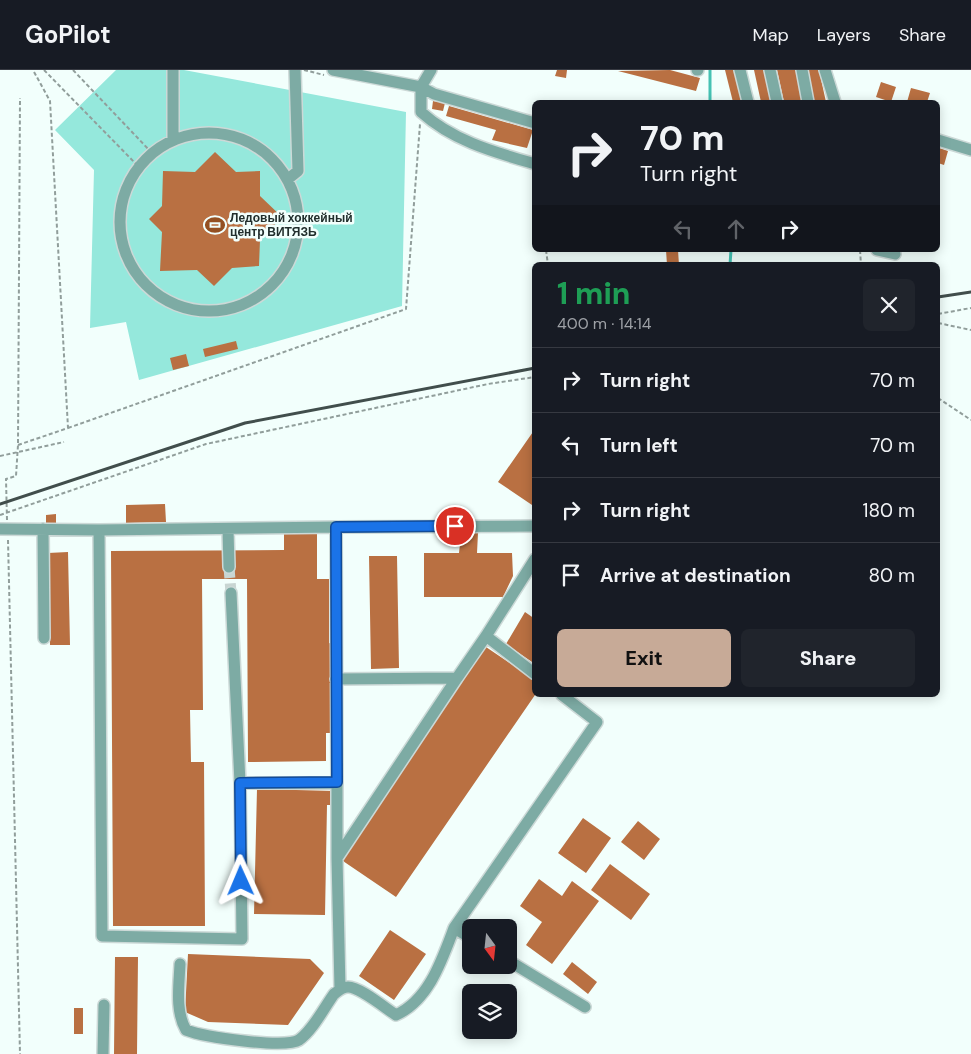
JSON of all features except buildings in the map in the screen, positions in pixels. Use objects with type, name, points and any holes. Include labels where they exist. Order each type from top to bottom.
[{"type":"street","points":[[173,70],[173,140]]},
{"type":"street","points":[[288,179],[298,171],[295,70]]},
{"type":"street","points":[[333,70],[421,87],[434,94],[532,122]]},
{"type":"street","points":[[431,70],[421,87],[421,112],[438,127],[479,147],[532,163]]},
{"type":"street","points":[[740,70],[748,100]]},
{"type":"street","points":[[770,70],[776,100]]},
{"type":"street","points":[[802,70],[808,100]]},
{"type":"street","points":[[824,70],[834,100]]},
{"type":"street","points":[[210,133],[238,138],[263,151],[277,164],[288,179],[296,201],[299,225],[295,249],[285,271],[269,289],[249,303],[226,310],[202,312],[178,306],[157,295],[139,279],[127,258],[120,235],[120,211],[126,188],[139,167],[152,153],[173,140],[191,135],[210,133]]},
{"type":"street","points":[[940,141],[971,150]]},
{"type":"street","points":[[886,252],[894,254]]},
{"type":"street","points":[[4,529],[99,530],[532,526]]},
{"type":"street","points":[[336,527],[337,858],[340,989]]},
{"type":"street","points":[[228,528],[229,567]]},
{"type":"street","points":[[43,529],[44,638]]},
{"type":"street","points":[[99,530],[102,936],[242,939],[240,783],[231,593]]},
{"type":"street","points":[[337,858],[456,678],[486,636],[532,564]]},
{"type":"street","points":[[486,636],[532,672]]},
{"type":"street","points":[[336,679],[456,678]]},
{"type":"street","points":[[180,964],[179,1008],[182,1022],[186,1030],[210,1037],[290,1043],[297,1041],[340,989],[348,987],[357,990],[396,1015],[408,1010],[439,968],[454,928],[597,722],[565,697]]},
{"type":"street","points":[[240,783],[337,782]]},
{"type":"street","points":[[454,928],[462,933]]},
{"type":"street","points":[[518,966],[585,1007]]},
{"type":"street","points":[[104,1005],[104,1054]]},
{"type":"path","points":[[33,70],[50,101],[68,428]]},
{"type":"path","points":[[44,70],[139,167]]},
{"type":"path","points":[[73,70],[152,153]]},
{"type":"path","points":[[20,98],[18,446],[16,453],[16,476],[6,479],[7,512],[4,529],[20,1054]]},
{"type":"path","points":[[18,446],[406,309],[421,112]]},
{"type":"path","points":[[940,314],[971,308]]},
{"type":"path","points":[[940,323],[971,330]]},
{"type":"path","points":[[0,515],[206,444],[488,384],[532,377]]},
{"type":"path","points":[[940,399],[971,420]]},
{"type":"path","points":[[0,456],[64,442]]},
{"type":"shaded area","points":[[116,70],[184,70],[406,112],[402,306],[139,380],[126,322],[90,328],[94,170],[55,130]]},
{"type":"waterway","points":[[710,70],[710,100]]},
{"type":"waterway","points":[[730,262],[731,252]]},
{"type":"tunnel","points":[[229,567],[231,593]]},
{"type":"railway","points":[[940,297],[971,292]]},
{"type":"railway","points":[[0,504],[245,423],[532,369]]},
{"type":"place","name":"Ледовый хоккейный центр ВИТЯЗЬ","points":[[215,225]]},
{"type":"route","points":[[241,881],[240,783],[337,782],[336,527],[455,526]]}]
